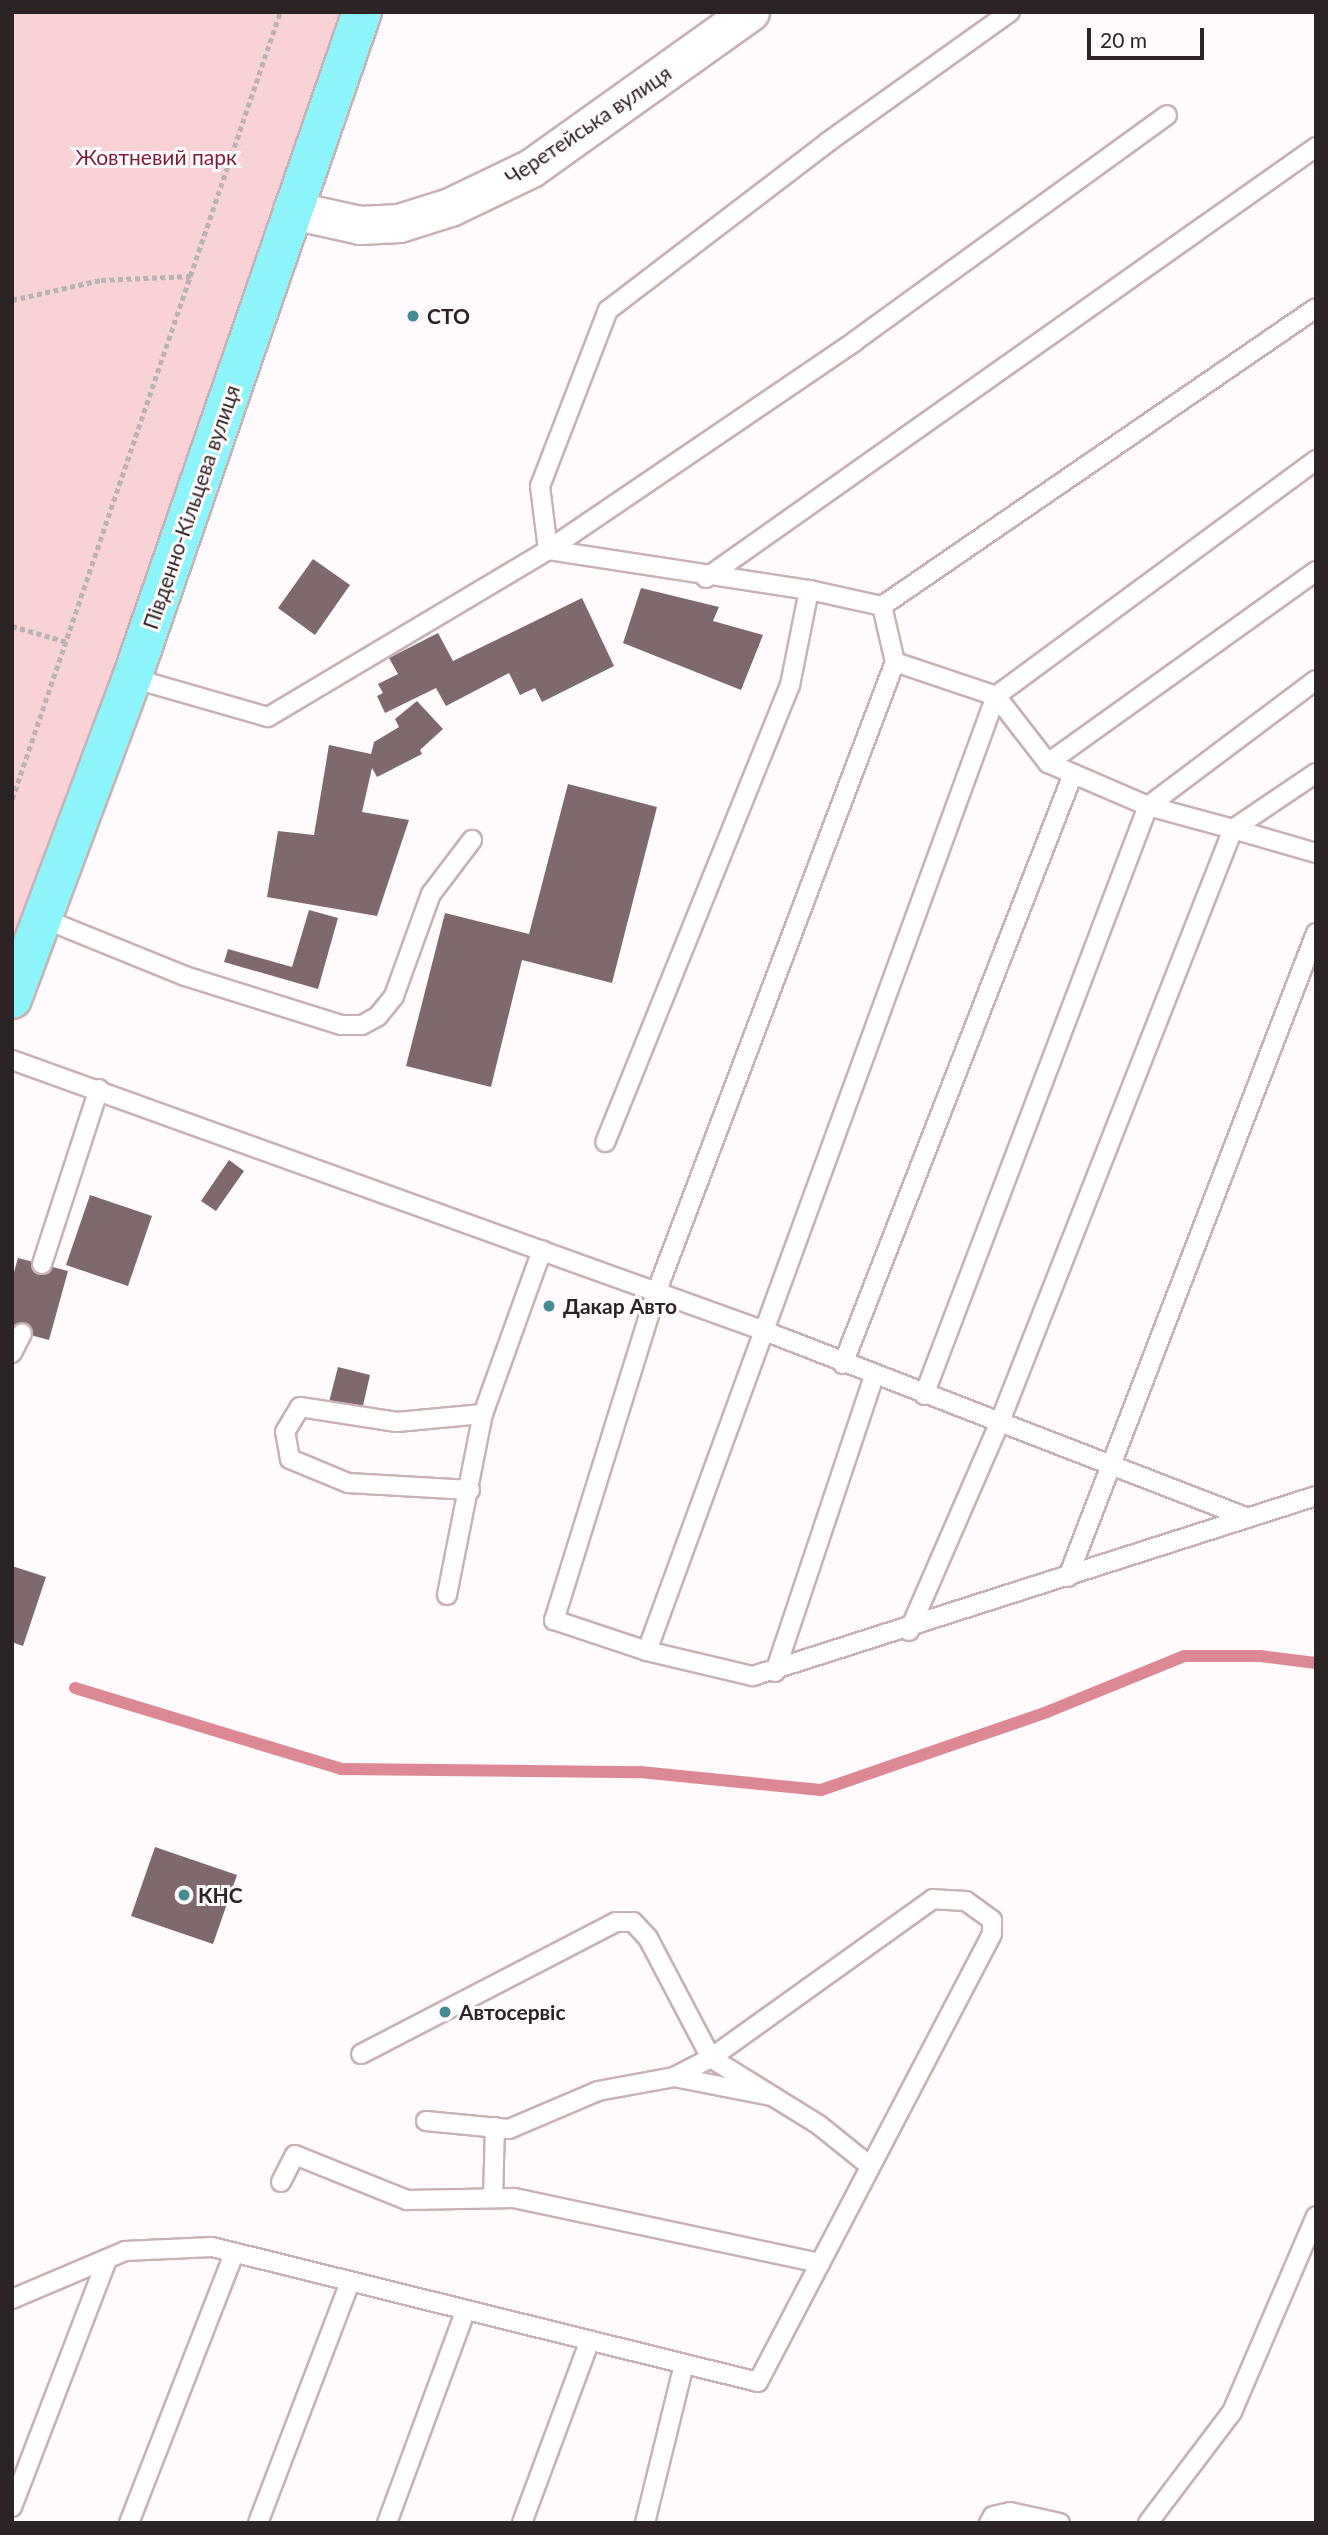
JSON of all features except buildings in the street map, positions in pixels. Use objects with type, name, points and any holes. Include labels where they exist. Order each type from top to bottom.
[{"type":"main road","name":"Південно-Кільцева вулиця","points":[[12,999],[132,678],[362,12]]},
{"type":"street","name":"Черетейська вулиця","points":[[292,211],[360,225],[399,223],[495,187],[750,12]]},
{"type":"lane","points":[[548,550],[540,486],[608,310],[828,142],[1010,12]]},
{"type":"lane","points":[[132,678],[268,717],[548,550],[855,341],[1167,115]]},
{"type":"lane","points":[[706,578],[1316,147]]},
{"type":"lane","points":[[548,550],[706,578],[809,590],[882,606],[1316,308]]},
{"type":"lane","points":[[647,1651],[762,1330],[996,696],[1316,460]]},
{"type":"lane","points":[[1048,763],[1316,572]]},
{"type":"lane","points":[[605,1142],[790,685],[809,590]]},
{"type":"lane","points":[[882,606],[895,662],[656,1293],[554,1620],[647,1651],[753,1676],[775,1672],[909,1631],[1316,1496]]},
{"type":"lane","points":[[895,662],[996,696],[1048,763],[1148,806],[1316,853]]},
{"type":"lane","points":[[925,1395],[1148,806],[1316,680]]},
{"type":"lane","points":[[909,1631],[999,1424],[1233,829],[1316,773]]},
{"type":"lane","points":[[843,1364],[1073,774]]},
{"type":"lane","points":[[43,918],[185,976],[341,1025],[362,1025],[378,1016],[394,996],[431,894],[472,840]]},
{"type":"lane","points":[[1068,1577],[1107,1465],[1316,933]]},
{"type":"lane","points":[[12,1060],[99,1089],[762,1330],[874,1376],[1248,1518]]},
{"type":"lane","points":[[42,1264],[99,1089]]},
{"type":"lane","points":[[447,1595],[470,1490],[482,1414],[542,1250]]},
{"type":"lane","points":[[12,1353],[22,1333]]},
{"type":"lane","points":[[775,1672],[874,1376]]},
{"type":"lane","points":[[470,1490],[348,1483],[290,1459],[285,1432],[300,1407],[397,1422],[482,1414]]},
{"type":"lane","points":[[12,2299],[125,2251],[212,2247],[758,2382],[992,1934],[992,1920],[980,1908],[933,1899],[711,2058],[674,2077],[598,2091],[509,2129],[426,2121]]},
{"type":"lane","points":[[361,2054],[616,1922],[633,1922],[648,1938],[711,2058],[772,2096],[870,2166]]},
{"type":"lane","points":[[674,2077],[772,2096]]},
{"type":"lane","points":[[493,2199],[495,2127]]},
{"type":"lane","points":[[281,2182],[295,2155],[407,2200],[514,2198],[820,2263]]},
{"type":"lane","points":[[1148,2523],[1232,2412],[1316,2216]]},
{"type":"lane","points":[[129,2523],[234,2253]]},
{"type":"lane","points":[[12,2507],[107,2259]]},
{"type":"lane","points":[[258,2523],[351,2282]]},
{"type":"lane","points":[[387,2523],[466,2310]]},
{"type":"lane","points":[[522,2523],[590,2340]]},
{"type":"lane","points":[[645,2523],[684,2364]]},
{"type":"lane","points":[[989,2523],[993,2516],[1010,2512],[1060,2523]]},
{"type":"path","points":[[12,799],[280,12]]},
{"type":"path","points":[[12,300],[101,280],[191,276]]},
{"type":"path","points":[[12,626],[67,642]]},
{"type":"green space","name":"Жовтневий парк","points":[[12,12],[360,12],[12,993]]},
{"type":"waterway","points":[[75,1688],[341,1769],[640,1772],[821,1790],[1047,1712],[1184,1656],[1260,1656],[1316,1663]]},
{"type":"place","name":"СТО","points":[[413,316]]},
{"type":"place","name":"Дакар Авто","points":[[549,1306]]},
{"type":"place","name":"КНС","points":[[184,1895]]},
{"type":"place","name":"Автосервіс","points":[[445,2012]]}]
